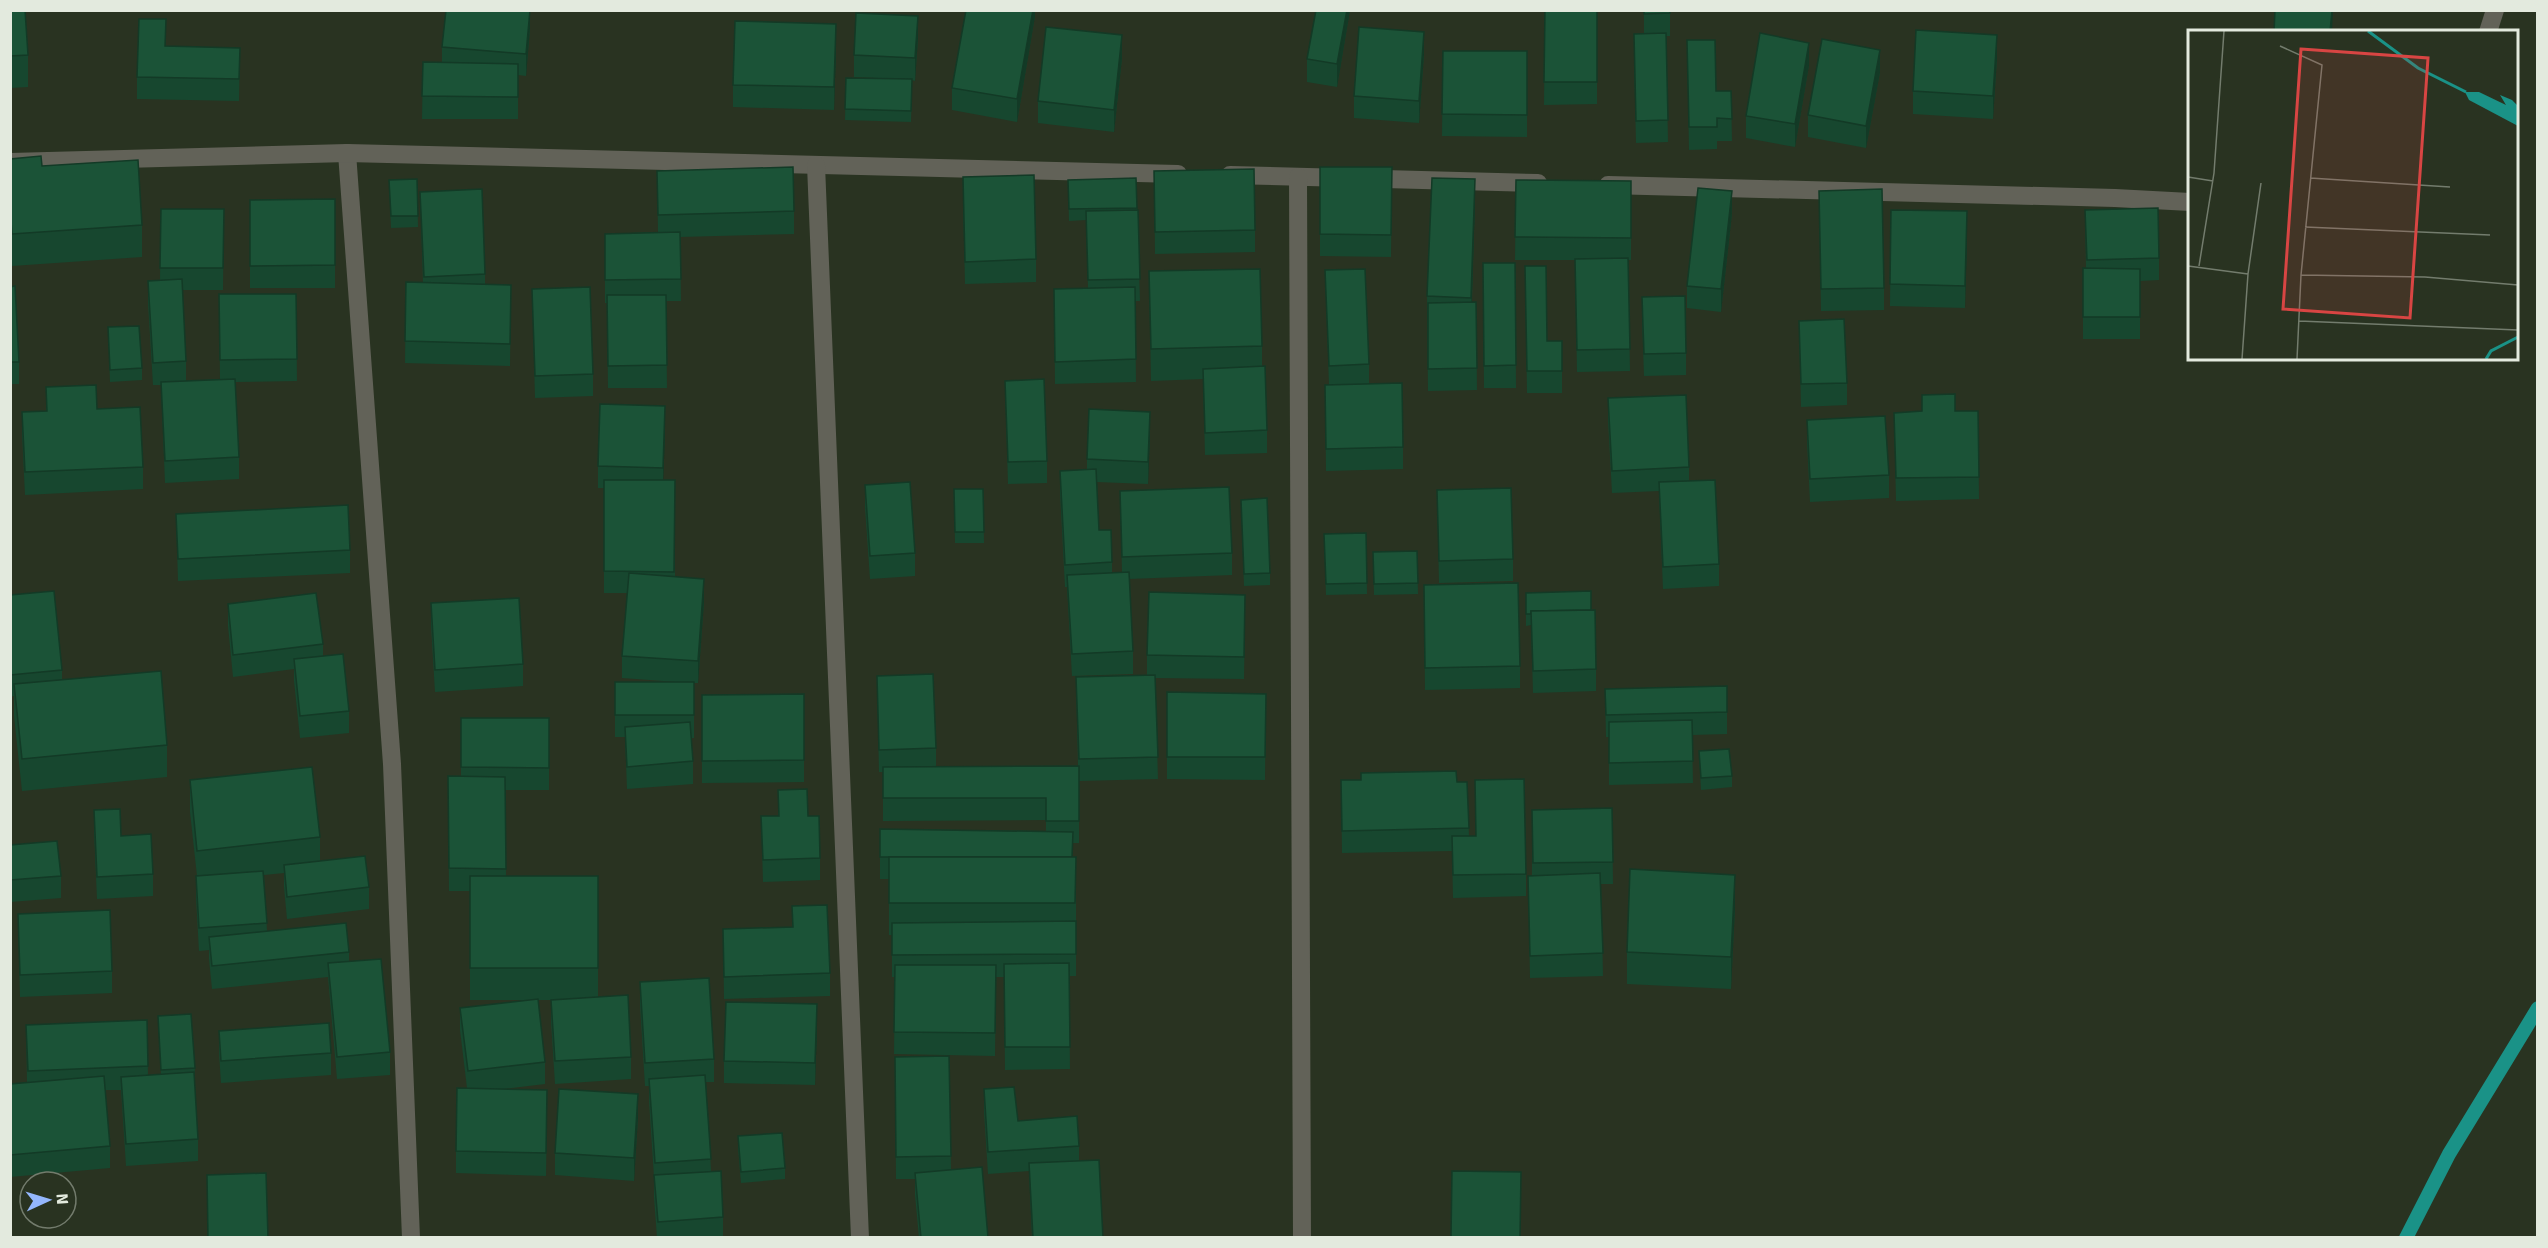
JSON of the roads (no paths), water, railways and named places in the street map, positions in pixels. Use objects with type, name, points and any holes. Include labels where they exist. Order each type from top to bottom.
[{"type":"street","points":[[2489,30],[2495,10]]},
{"type":"street","points":[[348,153],[392,764],[411,1238]]},
{"type":"street","points":[[10,162],[348,153],[1192,174]]},
{"type":"street","points":[[816,165],[860,1238]]},
{"type":"street","points":[[1216,175],[1559,184]]},
{"type":"street","points":[[1298,177],[1302,1238]]},
{"type":"street","points":[[1594,184],[2188,202]]},
{"type":"waterway","points":[[2406,1238],[2449,1154],[2538,1008]]}]
